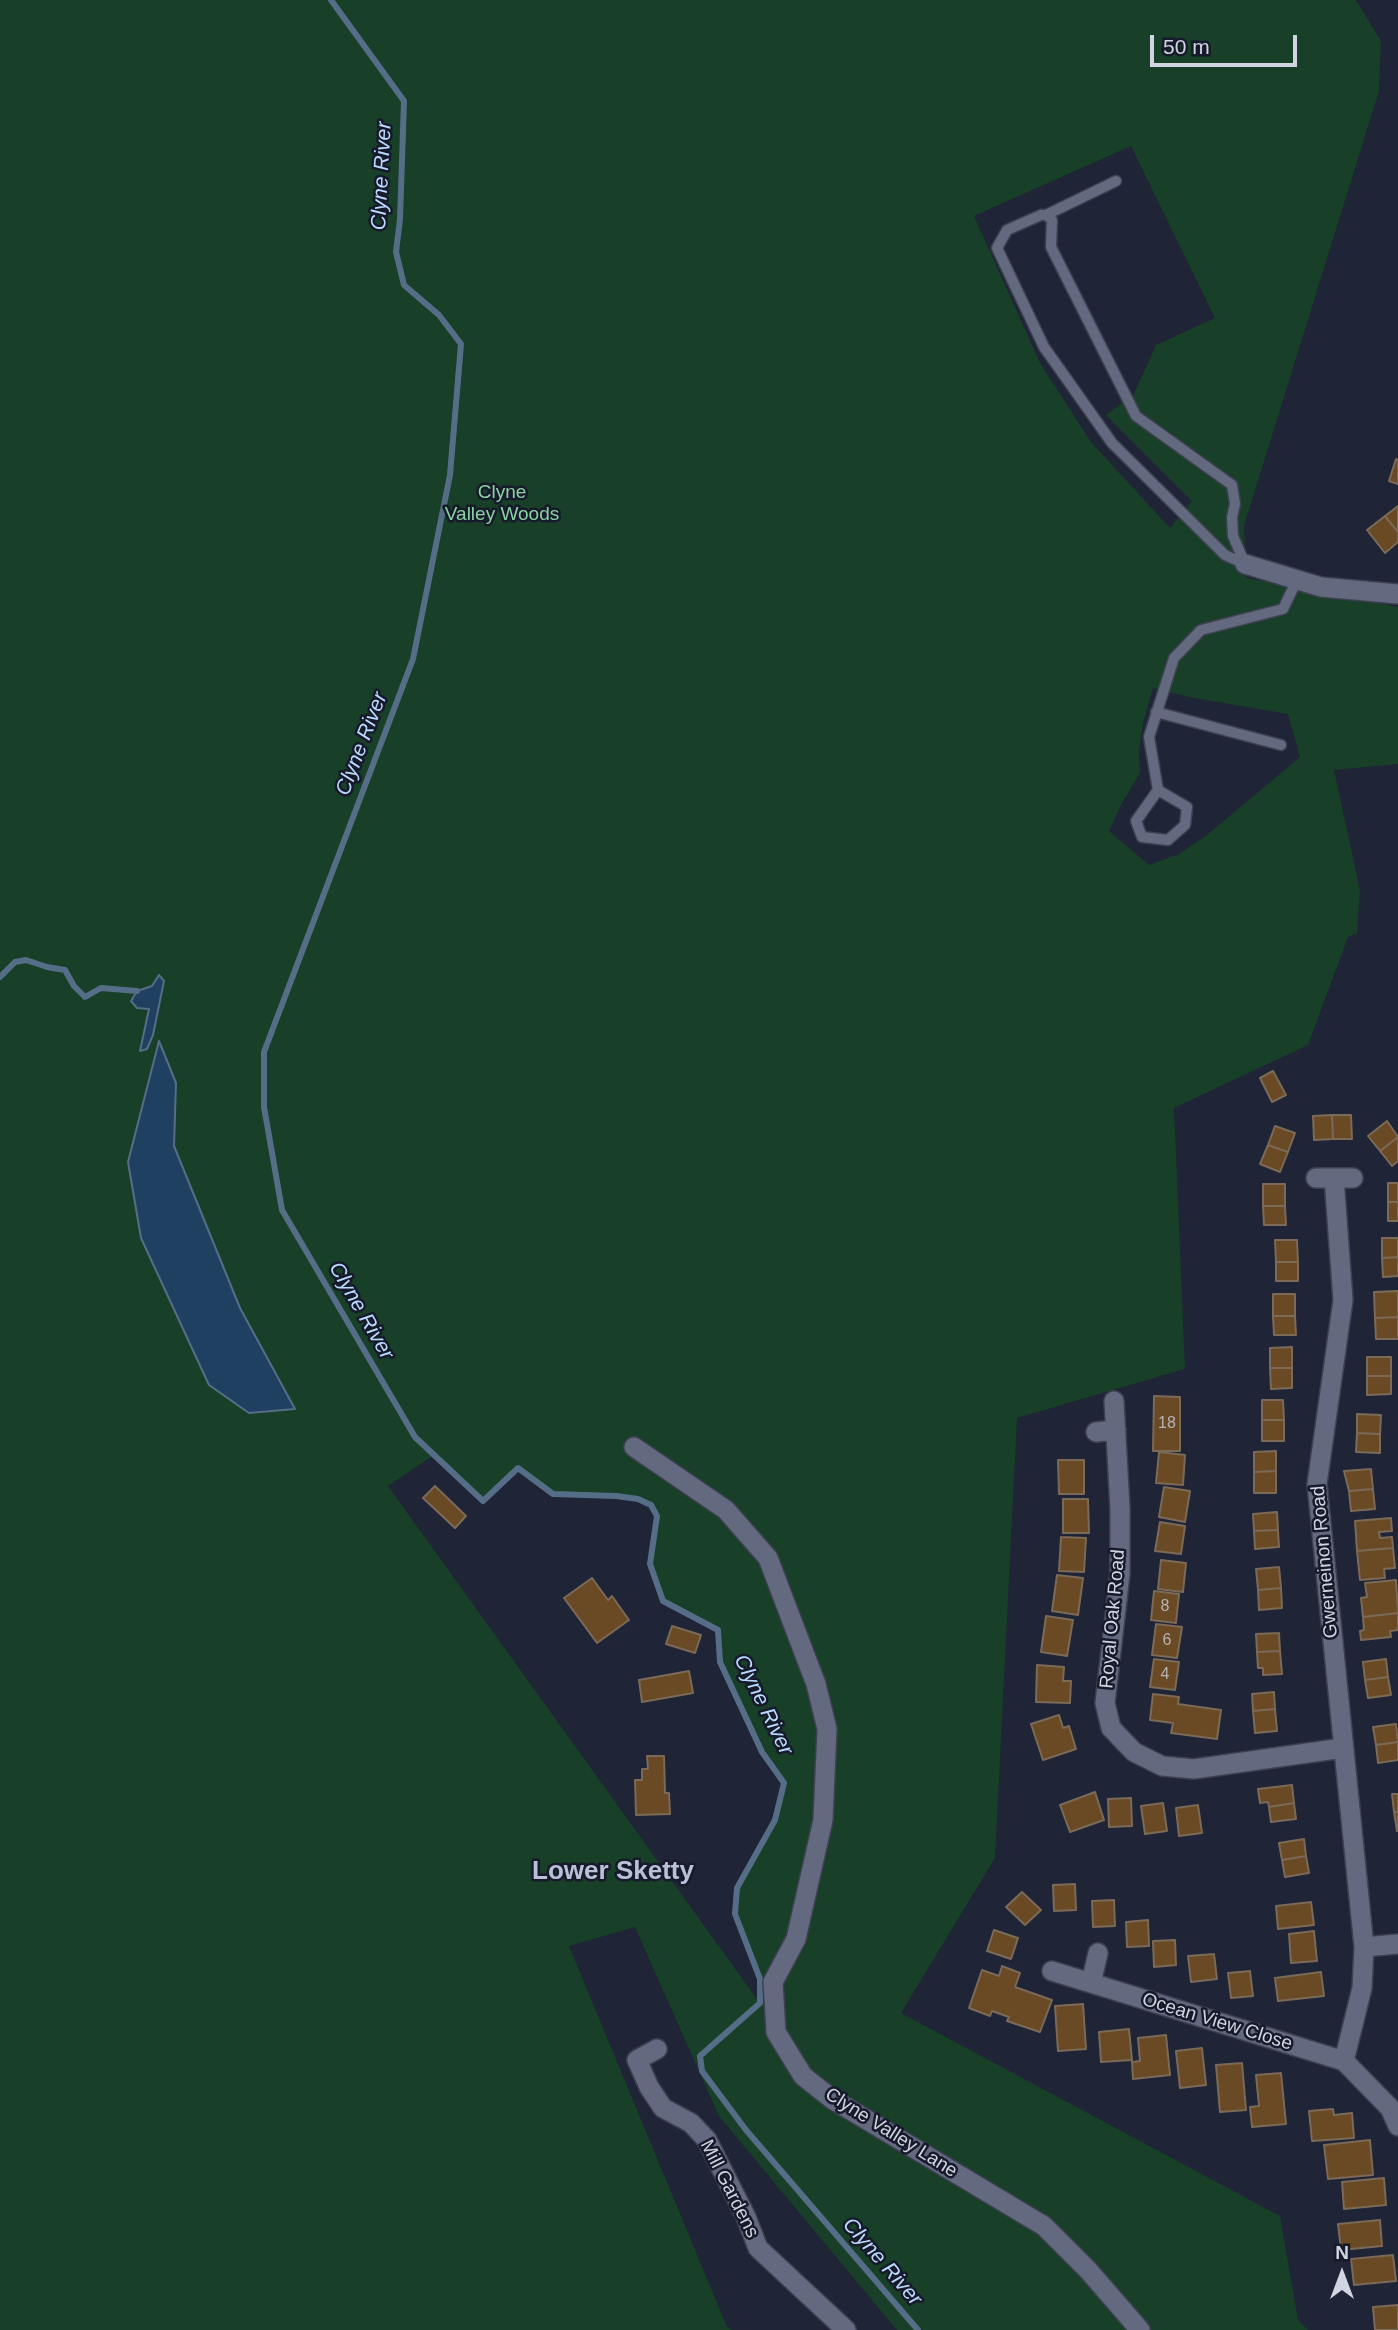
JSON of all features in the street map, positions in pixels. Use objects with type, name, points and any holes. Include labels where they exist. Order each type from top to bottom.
[{"type":"street","points":[[1245,564],[1321,587],[1398,594]]},
{"type":"street","name":"Gwerneinon Road","points":[[1334,1178],[1343,1300],[1317,1484],[1364,1947],[1362,1988],[1343,2061]]},
{"type":"street","name":"Royal Oak Road","points":[[1114,1401],[1106,1431],[1120,1508],[1120,1574],[1105,1703],[1111,1728],[1134,1752],[1162,1766],[1194,1769],[1343,1748]]},
{"type":"street","name":"Clyne Valley Lane","points":[[634,1447],[726,1510],[768,1558],[816,1684],[827,1729],[823,1820],[796,1939],[773,1982],[776,2032],[803,2076],[832,2099],[1044,2226],[1140,2330]]},
{"type":"street","points":[[1364,1947],[1398,1944]]},
{"type":"street","points":[[1091,1983],[1098,1953]]},
{"type":"street","name":"Ocean View Close","points":[[1052,1971],[1343,2061]]},
{"type":"street","name":"Mill Gardens","points":[[657,2049],[637,2060],[649,2087],[663,2108],[691,2123],[707,2140],[746,2217],[758,2248],[846,2330]]},
{"type":"street","points":[[1343,2061],[1390,2108],[1398,2126]]},
{"type":"lane","points":[[1116,181],[1046,215],[1007,230],[997,248],[1044,346],[1112,443],[1225,555],[1245,564]]},
{"type":"lane","points":[[1046,215],[1052,220],[1051,247],[1136,416],[1232,485],[1235,504],[1232,517],[1233,536],[1245,564]]},
{"type":"lane","points":[[1158,790],[1187,807],[1185,825],[1168,840],[1142,837],[1136,821],[1158,790],[1149,737],[1174,658],[1201,630],[1283,609],[1297,580]]},
{"type":"lane","points":[[1156,712],[1281,745]]},
{"type":"green space","name":"Clyne Valley Woods","points":[[0,0],[1356,0],[1381,41],[1379,91],[1244,526],[1246,578],[1398,607],[1398,764],[1334,770],[1360,890],[1357,933],[1348,937],[1308,1045],[1174,1108],[1185,1369],[1017,1418],[995,1858],[901,2013],[1280,2216],[1298,2320],[1308,2330],[897,2330],[719,2116],[635,1927],[569,1946],[727,2327],[732,2330],[0,2330]],"holes":[[[1131,146],[1215,318],[1156,345],[1134,394],[1106,415],[1192,501],[1170,528],[1091,442],[1040,363],[974,216]],[[1153,688],[1288,714],[1300,757],[1207,835],[1179,854],[1149,865],[1109,831],[1140,773],[1139,752],[1143,723]],[[434,1455],[483,1501],[518,1468],[553,1494],[616,1496],[638,1499],[651,1505],[657,1516],[650,1564],[663,1601],[718,1630],[720,1662],[762,1752],[784,1783],[775,1820],[737,1888],[735,1914],[759,1979],[759,2002],[388,1486]]]},
{"type":"water","points":[[159,975],[164,981],[153,1035],[147,1049],[140,1051],[149,1009],[137,1008],[131,1001],[137,991],[152,986]]},
{"type":"water","points":[[159,1041],[176,1083],[174,1146],[240,1308],[295,1409],[249,1413],[209,1385],[141,1238],[128,1162]]},
{"type":"building","points":[[1396,459],[1398,460],[1398,484],[1389,481]]},
{"type":"building","points":[[1398,506],[1398,532],[1385,516]]},
{"type":"building","points":[[1385,516],[1398,532],[1398,542],[1385,553],[1367,530]]},
{"type":"building","points":[[1273,1071],[1286,1095],[1272,1102],[1260,1078]]},
{"type":"building","points":[[1332,1115],[1333,1139],[1314,1140],[1313,1116]]},
{"type":"building","points":[[1332,1115],[1351,1115],[1352,1139],[1333,1139]]},
{"type":"building","points":[[1387,1121],[1398,1137],[1380,1151],[1368,1136]]},
{"type":"building","points":[[1275,1126],[1295,1133],[1288,1152],[1268,1145]]},
{"type":"building","points":[[1398,1137],[1398,1161],[1392,1166],[1380,1151]]},
{"type":"building","points":[[1268,1145],[1288,1152],[1280,1172],[1260,1164]]},
{"type":"building","points":[[1388,1183],[1398,1183],[1398,1202],[1388,1202]]},
{"type":"building","points":[[1263,1184],[1285,1184],[1285,1206],[1263,1206]]},
{"type":"building","points":[[1388,1202],[1398,1202],[1398,1221],[1388,1221]]},
{"type":"building","points":[[1263,1206],[1285,1206],[1286,1225],[1264,1225]]},
{"type":"building","points":[[1382,1238],[1398,1238],[1398,1257],[1382,1258]]},
{"type":"building","points":[[1275,1240],[1297,1240],[1298,1262],[1276,1262]]},
{"type":"building","points":[[1398,1257],[1398,1276],[1383,1277],[1382,1258]]},
{"type":"building","points":[[1276,1262],[1298,1262],[1298,1281],[1276,1281]]},
{"type":"building","points":[[1398,1291],[1398,1317],[1375,1318],[1374,1292]]},
{"type":"building","points":[[1273,1294],[1295,1294],[1295,1316],[1273,1316]]},
{"type":"building","points":[[1273,1316],[1295,1316],[1296,1335],[1274,1335]]},
{"type":"building","points":[[1398,1317],[1398,1339],[1376,1339],[1375,1318]]},
{"type":"building","points":[[1292,1347],[1292,1368],[1270,1368],[1270,1348]]},
{"type":"building","points":[[1367,1357],[1391,1357],[1391,1376],[1367,1376]]},
{"type":"building","points":[[1270,1368],[1292,1368],[1292,1388],[1271,1389]]},
{"type":"building","points":[[1367,1376],[1391,1376],[1391,1394],[1367,1395]]},
{"type":"building","points":[[1154,1396],[1180,1397],[1180,1451],[1153,1451]]},
{"type":"building","points":[[1262,1400],[1283,1400],[1284,1420],[1262,1420]]},
{"type":"building","points":[[1357,1414],[1381,1415],[1380,1434],[1357,1433]]},
{"type":"building","points":[[1262,1420],[1284,1420],[1284,1441],[1262,1441]]},
{"type":"building","points":[[1357,1433],[1380,1434],[1380,1453],[1356,1452]]},
{"type":"building","points":[[1276,1451],[1276,1471],[1254,1472],[1254,1452]]},
{"type":"building","points":[[1159,1452],[1185,1455],[1183,1485],[1156,1483]]},
{"type":"building","points":[[1058,1460],[1084,1460],[1084,1494],[1059,1494]]},
{"type":"building","points":[[1371,1469],[1373,1489],[1349,1491],[1344,1471]]},
{"type":"building","points":[[1276,1471],[1276,1493],[1254,1493],[1254,1472]]},
{"type":"building","points":[[435,1486],[466,1516],[455,1528],[423,1498]]},
{"type":"building","points":[[1164,1487],[1190,1491],[1185,1522],[1159,1517]]},
{"type":"building","points":[[1373,1489],[1375,1509],[1351,1511],[1349,1491]]},
{"type":"building","points":[[1063,1499],[1088,1499],[1089,1533],[1063,1533]]},
{"type":"building","points":[[1277,1512],[1278,1530],[1254,1531],[1253,1514]]},
{"type":"building","points":[[1391,1518],[1392,1531],[1379,1532],[1380,1538],[1392,1537],[1393,1548],[1357,1551],[1355,1521]]},
{"type":"building","points":[[1160,1522],[1185,1526],[1181,1554],[1155,1551]]},
{"type":"building","points":[[1278,1530],[1279,1547],[1255,1549],[1254,1531]]},
{"type":"building","points":[[1061,1537],[1086,1538],[1084,1572],[1059,1571]]},
{"type":"building","points":[[1393,1548],[1395,1568],[1384,1569],[1385,1578],[1360,1580],[1357,1551]]},
{"type":"building","points":[[1161,1560],[1186,1563],[1183,1592],[1158,1589]]},
{"type":"building","points":[[1279,1567],[1281,1588],[1258,1590],[1256,1569]]},
{"type":"building","points":[[1057,1575],[1083,1578],[1078,1615],[1052,1611]]},
{"type":"building","points":[[592,1578],[608,1600],[612,1596],[629,1620],[597,1643],[564,1598]]},
{"type":"building","points":[[1396,1580],[1398,1613],[1363,1617],[1361,1598],[1367,1597],[1365,1583]]},
{"type":"building","points":[[1281,1588],[1282,1608],[1259,1610],[1258,1590]]},
{"type":"building","points":[[1154,1591],[1179,1594],[1176,1623],[1151,1620]]},
{"type":"building","points":[[1398,1613],[1398,1630],[1390,1631],[1391,1637],[1361,1640],[1360,1631],[1364,1630],[1363,1617]]},
{"type":"building","points":[[1046,1616],[1073,1620],[1067,1656],[1041,1652]]},
{"type":"building","points":[[1156,1624],[1182,1627],[1177,1658],[1152,1655]]},
{"type":"building","points":[[672,1626],[701,1635],[695,1653],[666,1644]]},
{"type":"building","points":[[1279,1633],[1280,1651],[1257,1652],[1256,1634]]},
{"type":"building","points":[[1280,1651],[1282,1674],[1263,1675],[1263,1668],[1258,1668],[1257,1652]]},
{"type":"building","points":[[1154,1659],[1179,1662],[1175,1690],[1150,1687]]},
{"type":"building","points":[[1386,1659],[1388,1677],[1365,1680],[1363,1662]]},
{"type":"building","points":[[1037,1665],[1064,1667],[1063,1681],[1071,1681],[1070,1703],[1036,1702]]},
{"type":"building","points":[[689,1671],[693,1693],[642,1702],[639,1680]]},
{"type":"building","points":[[1388,1677],[1391,1695],[1368,1698],[1365,1680]]},
{"type":"building","points":[[1274,1692],[1275,1709],[1253,1711],[1252,1694]]},
{"type":"building","points":[[1153,1694],[1179,1697],[1178,1704],[1221,1710],[1217,1739],[1171,1733],[1173,1723],[1150,1720]]},
{"type":"building","points":[[1275,1709],[1277,1731],[1255,1733],[1253,1711]]},
{"type":"building","points":[[1059,1715],[1063,1728],[1069,1726],[1076,1749],[1043,1760],[1031,1724]]},
{"type":"building","points":[[1396,1724],[1398,1742],[1376,1745],[1373,1727]]},
{"type":"building","points":[[1398,1742],[1398,1760],[1378,1763],[1376,1745]]},
{"type":"building","points":[[647,1756],[664,1756],[665,1793],[669,1793],[670,1814],[636,1815],[635,1780],[642,1780],[642,1769],[648,1769]]},
{"type":"building","points":[[1292,1785],[1294,1803],[1269,1807],[1268,1802],[1260,1803],[1258,1789]]},
{"type":"building","points":[[1095,1792],[1104,1820],[1070,1832],[1060,1805]]},
{"type":"building","points":[[1392,1794],[1398,1794],[1398,1812],[1394,1812]]},
{"type":"building","points":[[1131,1798],[1132,1826],[1109,1827],[1108,1799]]},
{"type":"building","points":[[1163,1803],[1167,1831],[1145,1834],[1141,1806]]},
{"type":"building","points":[[1294,1803],[1296,1819],[1271,1822],[1269,1807]]},
{"type":"building","points":[[1198,1805],[1202,1833],[1179,1836],[1176,1808]]},
{"type":"building","points":[[1394,1812],[1398,1812],[1398,1831],[1397,1831]]},
{"type":"building","points":[[1304,1839],[1306,1856],[1282,1860],[1279,1843]]},
{"type":"building","points":[[1306,1856],[1309,1873],[1285,1877],[1282,1860]]},
{"type":"building","points":[[1075,1884],[1076,1910],[1054,1911],[1053,1885]]},
{"type":"building","points":[[1022,1892],[1041,1910],[1025,1925],[1006,1907]]},
{"type":"building","points":[[1114,1900],[1115,1926],[1093,1927],[1092,1901]]},
{"type":"building","points":[[1311,1902],[1314,1925],[1278,1929],[1276,1906]]},
{"type":"building","points":[[1148,1920],[1149,1946],[1127,1947],[1126,1922]]},
{"type":"building","points":[[994,1930],[1018,1938],[1011,1959],[987,1951]]},
{"type":"building","points":[[1314,1931],[1317,1961],[1291,1963],[1289,1934]]},
{"type":"building","points":[[1175,1940],[1176,1965],[1154,1967],[1153,1941]]},
{"type":"building","points":[[1214,1954],[1217,1979],[1191,1982],[1188,1956]]},
{"type":"building","points":[[1002,1966],[1020,1973],[1015,1987],[1052,2000],[1040,2032],[1007,2021],[1009,2017],[992,2011],[990,2016],[969,2008],[982,1970],[999,1976]]},
{"type":"building","points":[[1250,1971],[1253,1996],[1231,1998],[1228,1973]]},
{"type":"building","points":[[1321,1972],[1324,1996],[1278,2001],[1275,1978]]},
{"type":"building","points":[[1083,2004],[1086,2049],[1058,2051],[1055,2006]]},
{"type":"building","points":[[1129,2029],[1132,2060],[1101,2062],[1099,2032]]},
{"type":"building","points":[[1166,2035],[1170,2075],[1133,2079],[1132,2062],[1140,2061],[1138,2038]]},
{"type":"building","points":[[1202,2048],[1206,2085],[1180,2088],[1176,2051]]},
{"type":"building","points":[[1242,2063],[1246,2110],[1220,2112],[1216,2065]]},
{"type":"building","points":[[1281,2073],[1286,2124],[1252,2127],[1250,2107],[1259,2106],[1256,2075]]},
{"type":"building","points":[[1333,2109],[1334,2115],[1352,2113],[1354,2138],[1312,2141],[1309,2111]]},
{"type":"building","points":[[1370,2140],[1373,2175],[1328,2179],[1324,2145]]},
{"type":"building","points":[[1384,2178],[1386,2205],[1344,2209],[1342,2182]]},
{"type":"building","points":[[1380,2220],[1382,2246],[1341,2250],[1338,2224]]},
{"type":"building","points":[[1393,2255],[1396,2281],[1354,2285],[1351,2259]]},
{"type":"building","points":[[1398,2305],[1398,2330],[1375,2330],[1373,2307]]},
{"type":"waterway","name":"Clyne River","points":[[331,0],[404,101],[400,219],[396,252],[404,285],[439,315],[461,344],[450,475],[413,659],[264,1052],[264,1107],[282,1210],[415,1437],[483,1501],[518,1468],[553,1494],[616,1496],[638,1499],[651,1505],[657,1516],[650,1564],[663,1601],[718,1630],[720,1662],[762,1752],[784,1783],[775,1820],[737,1888],[735,1914],[760,1979],[760,2003],[700,2056],[702,2071],[746,2130],[918,2330]]},
{"type":"waterway","points":[[0,977],[15,962],[26,960],[65,970],[74,986],[85,997],[101,988],[137,991]]},
{"type":"district","name":"Lower Sketty","points":[[613,1872]]}]
